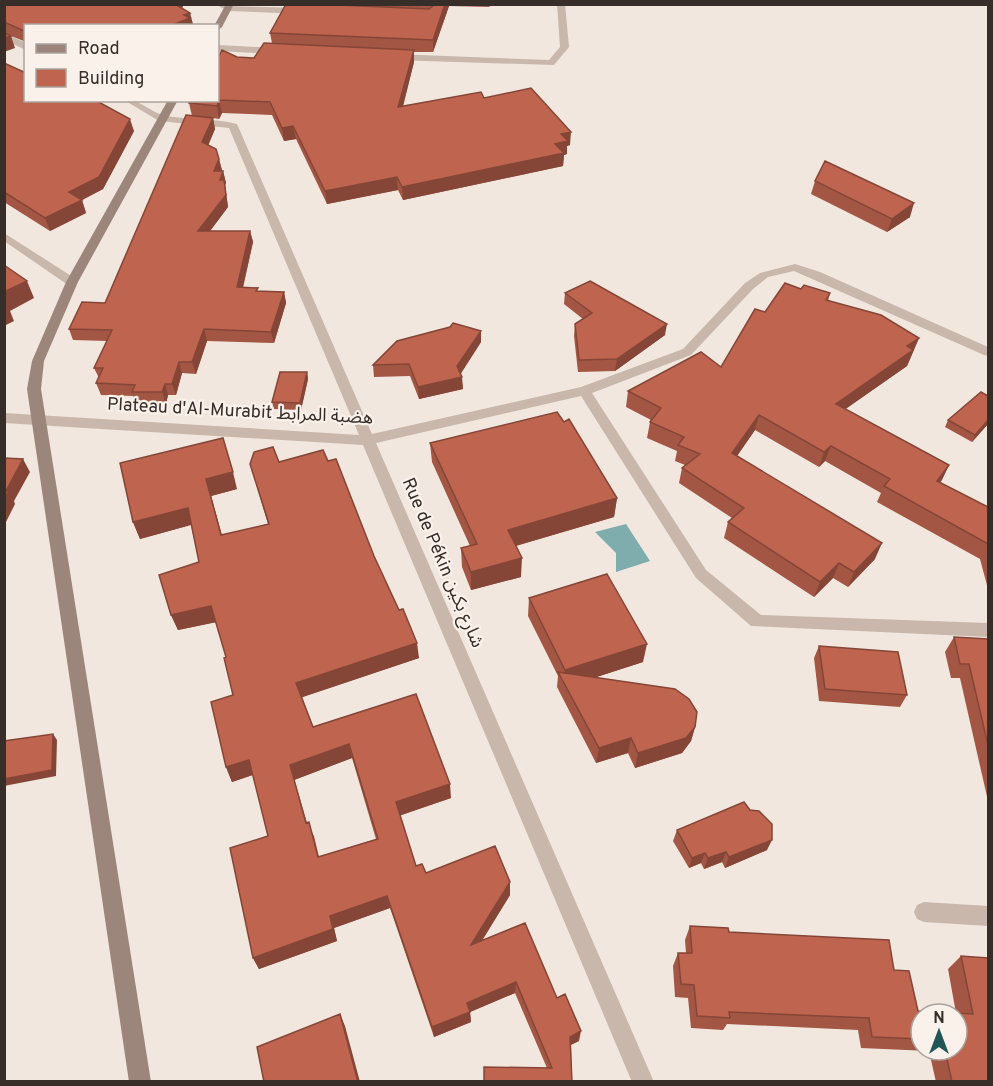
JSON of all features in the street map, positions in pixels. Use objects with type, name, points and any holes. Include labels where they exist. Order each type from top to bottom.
[{"type":"street","points":[[384,56],[551,63],[565,46],[561,4]]},
{"type":"street","points":[[219,24],[226,6],[311,11]]},
{"type":"street","points":[[4,36],[24,46]]},
{"type":"street","points":[[219,48],[289,51]]},
{"type":"street","points":[[132,102],[162,119]]},
{"type":"street","points":[[140,1082],[34,388],[38,362],[72,282],[172,102]]},
{"type":"street","name":"Rue de Pékin شارع بكين","points":[[162,119],[233,126],[643,1082]]},
{"type":"street","points":[[4,236],[72,282]]},
{"type":"street","name":"Plateau d'Al-Murabit هضبة المرابط","points":[[4,418],[367,440],[584,391],[687,352],[749,286],[764,275],[795,267],[816,274],[988,352]]},
{"type":"street","points":[[584,391],[701,574],[757,621],[988,630]]},
{"type":"street","points":[[924,912],[988,916]]},
{"type":"water","points":[[626,524],[650,561],[616,572],[616,553],[595,532]]},
{"type":"building","points":[[4,4],[175,4],[190,13],[184,15],[190,18],[175,24],[24,24],[24,31],[4,22]]},
{"type":"building","points":[[286,4],[429,9],[435,4],[445,4],[433,40],[270,33]]},
{"type":"building","points":[[264,43],[414,50],[398,107],[481,92],[484,98],[531,88],[571,132],[561,134],[568,141],[555,144],[564,153],[402,187],[397,177],[325,191],[293,126],[282,128],[270,102],[219,100],[219,56],[222,50],[237,57],[254,58]]},
{"type":"building","points":[[4,63],[24,72],[24,102],[99,102],[130,119],[99,177],[69,192],[82,200],[45,218],[4,192]]},
{"type":"building","points":[[190,102],[218,102],[217,106]]},
{"type":"building","points":[[186,115],[213,118],[202,142],[216,149],[219,159],[214,171],[223,171],[220,180],[224,180],[226,195],[198,231],[250,231],[237,287],[258,288],[256,291],[284,292],[271,332],[204,329],[192,362],[179,362],[172,384],[165,384],[162,392],[132,392],[135,385],[96,383],[103,368],[94,368],[112,330],[69,329],[82,302],[105,303]]},
{"type":"building","points":[[825,161],[914,203],[892,219],[815,181]]},
{"type":"building","points":[[4,265],[27,281],[4,292]]},
{"type":"building","points":[[590,281],[667,324],[617,359],[579,360],[575,324],[592,313],[565,293]]},
{"type":"building","points":[[785,283],[801,289],[804,285],[830,293],[826,300],[881,315],[919,338],[907,346],[913,350],[836,404],[949,465],[937,481],[988,507],[988,544],[884,486],[890,479],[831,446],[824,452],[759,415],[732,453],[882,543],[854,572],[839,563],[820,582],[728,522],[744,508],[682,468],[700,454],[678,445],[684,437],[650,422],[661,408],[628,391],[701,352],[721,367],[755,309],[765,312]]},
{"type":"building","points":[[453,323],[481,331],[457,366],[462,377],[418,387],[409,364],[373,365],[397,341],[450,327]]},
{"type":"building","points":[[280,372],[307,372],[300,403],[272,402]]},
{"type":"building","points":[[981,392],[988,396],[988,420],[975,435],[948,420]]},
{"type":"building","points":[[557,412],[564,422],[569,419],[617,498],[508,530],[522,558],[471,572],[461,548],[477,544],[430,443]]},
{"type":"building","points":[[223,438],[233,472],[206,479],[221,535],[269,524],[250,464],[254,452],[273,447],[279,462],[323,450],[328,461],[336,459],[374,556],[399,610],[403,609],[417,643],[296,683],[313,727],[416,694],[450,784],[396,802],[416,866],[422,864],[426,873],[495,846],[510,882],[471,945],[525,923],[557,998],[565,994],[581,1031],[570,1037],[572,1082],[484,1082],[484,1067],[552,1068],[516,982],[467,1003],[470,1012],[432,1027],[387,896],[330,916],[333,929],[253,958],[230,848],[268,836],[249,760],[226,767],[211,702],[233,695],[224,658],[226,657],[211,606],[171,615],[159,575],[199,562],[188,508],[133,522],[120,463]],"holes":[[[349,744],[378,839],[318,857],[290,765]]]},
{"type":"building","points":[[4,458],[23,459],[4,499]]},
{"type":"building","points":[[607,574],[647,644],[565,670],[529,598]]},
{"type":"building","points":[[954,637],[988,639],[988,745],[969,664],[960,664]]},
{"type":"building","points":[[819,646],[898,652],[907,695],[825,689]]},
{"type":"building","points":[[558,672],[675,689],[689,699],[697,712],[695,727],[686,738],[638,753],[631,738],[599,748]]},
{"type":"building","points":[[53,734],[52,770],[4,779],[4,741]]},
{"type":"building","points":[[744,802],[750,810],[759,811],[772,824],[772,840],[729,857],[726,852],[708,858],[705,853],[692,858],[677,830]]},
{"type":"building","points":[[690,926],[728,928],[729,932],[889,940],[894,970],[909,971],[916,1002],[909,1002],[909,1039],[872,1037],[869,1018],[729,1012],[730,1018],[697,1016],[694,985],[681,984],[678,953],[692,953]]},
{"type":"building","points":[[961,956],[988,958],[988,1082],[952,1082],[948,1062],[969,1062],[969,1014],[973,1014]]},
{"type":"building","points":[[340,1014],[358,1082],[264,1082],[257,1047]]}]
